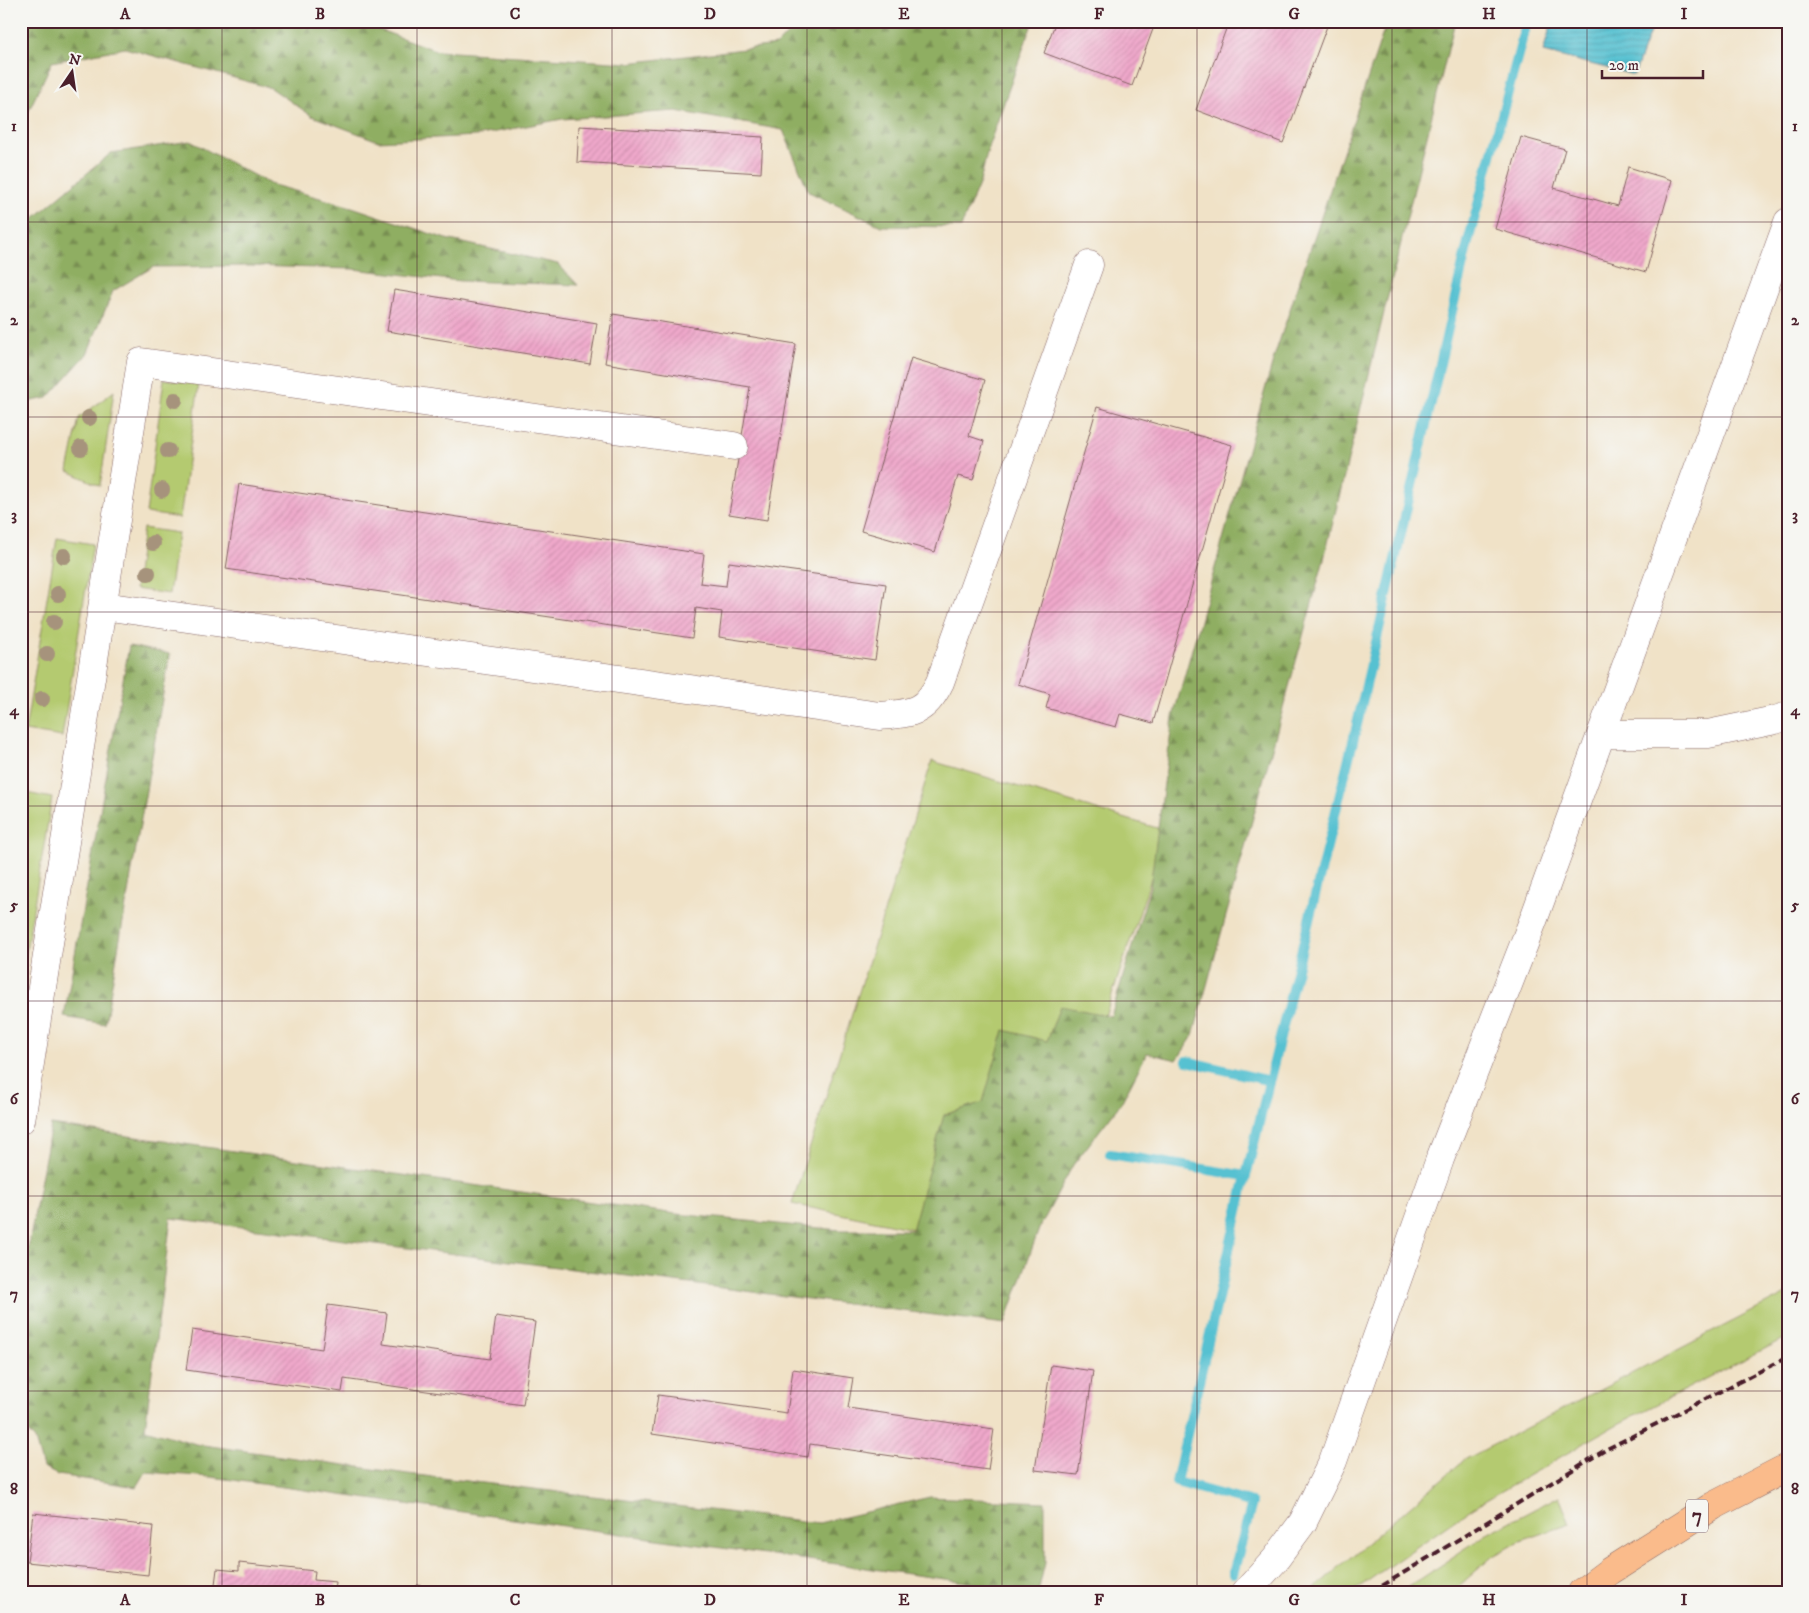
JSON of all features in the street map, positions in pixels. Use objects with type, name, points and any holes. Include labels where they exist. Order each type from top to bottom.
[{"type":"highway","name":"7","points":[[1582,1592],[1610,1571],[1713,1506],[1788,1467]]},
{"type":"street","points":[[1246,1592],[1276,1560],[1303,1522],[1333,1461],[1440,1159],[1534,921],[1788,222]]},
{"type":"street","points":[[103,606],[880,716],[911,713],[932,699],[940,682],[1090,265]]},
{"type":"street","points":[[21,1120],[141,362],[734,446]]},
{"type":"street","points":[[1602,734],[1708,734],[1788,716]]},
{"type":"green space","points":[[21,21],[355,21],[438,51],[628,63],[777,45],[800,21],[1033,21],[989,145],[980,182],[961,227],[881,226],[809,192],[783,130],[676,111],[562,119],[476,136],[378,141],[312,116],[271,88],[125,48],[52,62],[21,127]]},
{"type":"green space","points":[[1387,21],[1455,21],[1323,563],[1193,1036],[1177,1060],[1147,1053],[1121,1103],[1073,1165],[1039,1229],[1005,1324],[171,1218],[145,1429],[196,1444],[408,1474],[819,1523],[930,1497],[1045,1502],[1045,1563],[1038,1592],[211,1477],[146,1472],[137,1487],[58,1475],[43,1468],[35,1440],[21,1424],[21,1287],[51,1125],[676,1214],[840,1230],[912,1230],[944,1115],[983,1102],[1004,1030],[1047,1041],[1060,1006],[1111,1016],[1150,887],[1173,717],[1275,354]]},
{"type":"green space","points":[[190,141],[270,184],[352,207],[446,239],[558,264],[578,285],[460,281],[353,269],[248,266],[153,267],[113,291],[87,354],[48,398],[21,403],[21,229],[111,153]]},
{"type":"green space","points":[[164,379],[199,384],[180,518],[146,513]]},
{"type":"green space","points":[[114,391],[100,486],[68,471],[79,418]]},
{"type":"green space","points":[[143,528],[178,533],[169,594],[135,589]]},
{"type":"green space","points":[[57,538],[93,544],[62,737],[25,731]]},
{"type":"green space","points":[[129,646],[170,654],[105,1024],[64,1017]]},
{"type":"green space","points":[[932,761],[1167,831],[1096,1043],[923,1231],[792,1204]]},
{"type":"green space","points":[[21,792],[52,798],[21,981]]},
{"type":"green space","points":[[1788,1293],[1788,1337],[1616,1425],[1474,1507],[1352,1592],[1310,1592],[1464,1460]]},
{"type":"green space","points":[[1559,1496],[1570,1524],[1518,1542],[1493,1556],[1452,1592],[1400,1592],[1487,1534]]},
{"type":"water","points":[[1552,21],[1654,21],[1634,75],[1543,52]]},
{"type":"building","points":[[1056,21],[1156,21],[1132,86],[1044,53]]},
{"type":"building","points":[[1229,21],[1329,21],[1283,143],[1196,110]]},
{"type":"building","points":[[579,126],[763,137],[761,173],[577,162]]},
{"type":"building","points":[[1521,137],[1565,149],[1554,188],[1618,206],[1628,167],[1672,180],[1646,272],[1495,229]]},
{"type":"building","points":[[394,290],[597,323],[590,364],[387,331]]},
{"type":"building","points":[[613,314],[796,344],[767,520],[729,514],[750,387],[605,363]]},
{"type":"building","points":[[911,358],[985,380],[969,436],[984,441],[973,480],[958,476],[935,552],[861,531]]},
{"type":"building","points":[[1097,407],[1232,445],[1153,723],[1120,714],[1116,727],[1046,708],[1050,694],[1018,684]]},
{"type":"building","points":[[239,484],[704,554],[700,583],[726,586],[729,562],[886,584],[875,660],[719,637],[722,612],[696,608],[692,638],[226,569]]},
{"type":"building","points":[[328,1305],[387,1313],[383,1344],[490,1359],[496,1316],[535,1322],[523,1405],[344,1379],[342,1392],[186,1370],[192,1330],[322,1349]]},
{"type":"building","points":[[1051,1365],[1093,1371],[1078,1475],[1035,1470]]},
{"type":"building","points":[[793,1369],[853,1378],[848,1408],[994,1429],[988,1470],[810,1444],[808,1457],[652,1434],[658,1395],[787,1413]]},
{"type":"building","points":[[33,1513],[153,1526],[148,1575],[27,1562]]},
{"type":"building","points":[[239,1563],[315,1571],[314,1580],[336,1582],[335,1592],[214,1592],[217,1569],[239,1571]]},
{"type":"building","points":[[417,1585],[463,1590],[463,1592],[416,1592]]},
{"type":"waterway","points":[[1233,1574],[1252,1503],[1176,1482],[1246,1176],[1356,729],[1468,242],[1527,21]]},
{"type":"waterway","points":[[1187,1061],[1270,1081]]},
{"type":"waterway","points":[[1110,1154],[1246,1176]]},
{"type":"railway","points":[[1372,1592],[1607,1449],[1788,1357]]}]
